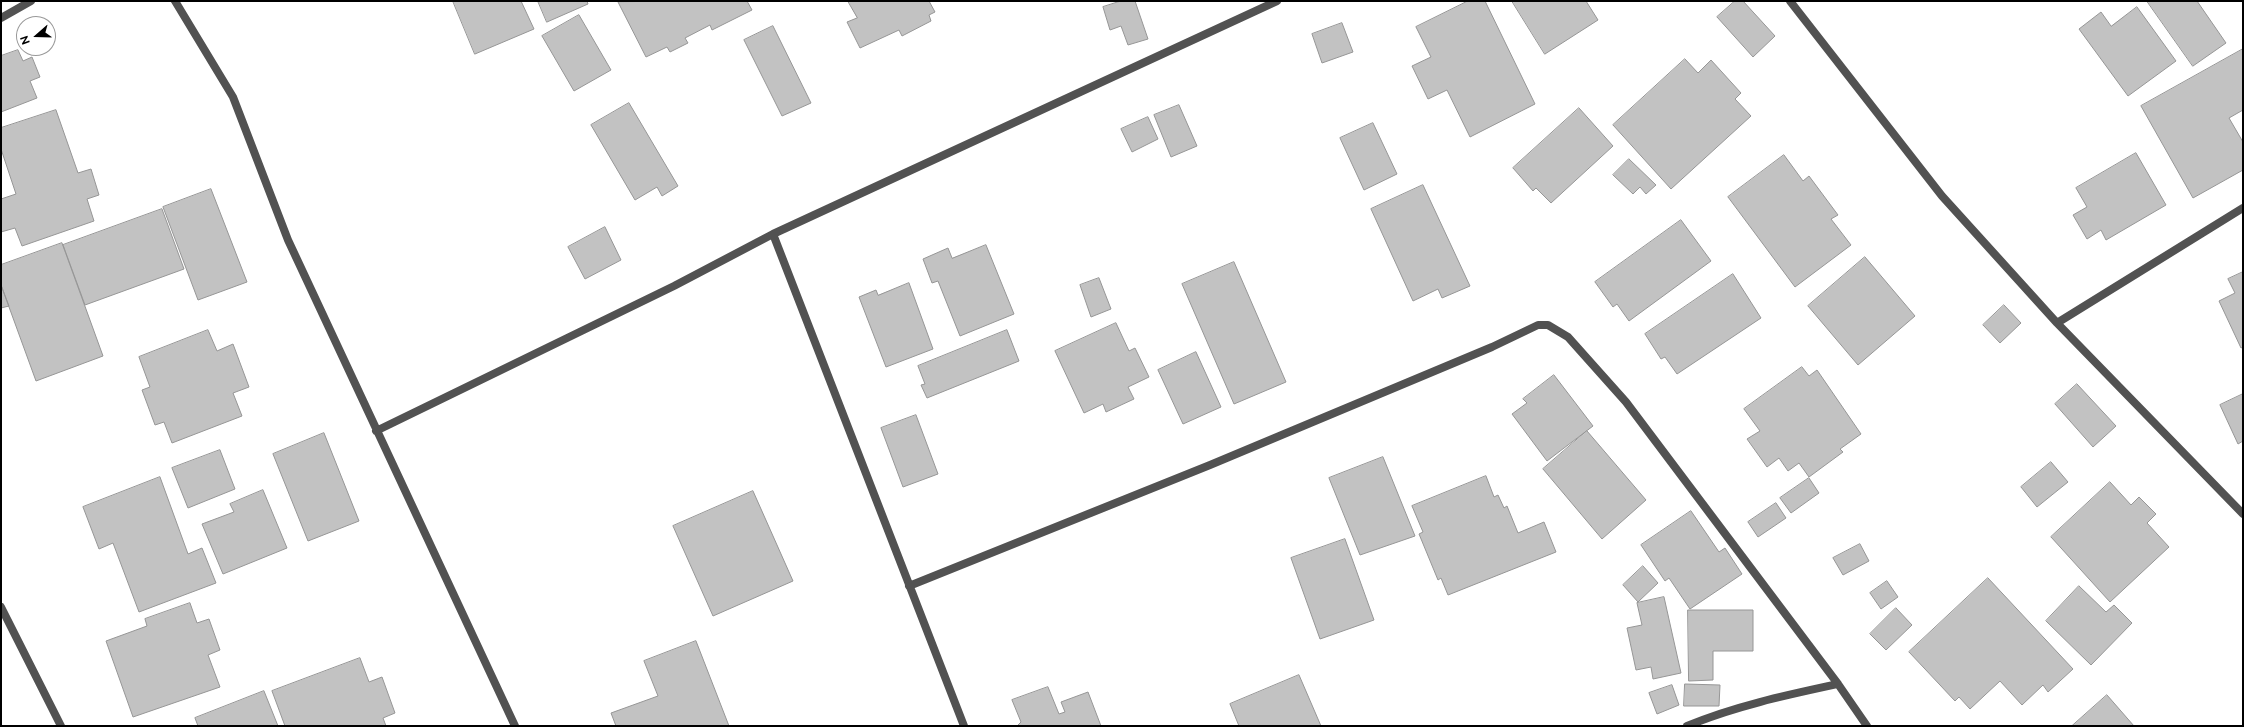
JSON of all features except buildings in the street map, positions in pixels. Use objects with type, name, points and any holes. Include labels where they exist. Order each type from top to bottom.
[{"type":"street","points":[[1,18],[31,1]]},
{"type":"street","points":[[175,1],[233,97],[288,240],[515,726]]},
{"type":"street","points":[[376,431],[674,286],[773,234],[1277,1]]},
{"type":"street","points":[[1790,1],[1942,196],[2057,323],[2243,514]]},
{"type":"street","points":[[2057,323],[2243,208]]},
{"type":"street","points":[[773,234],[964,726]]},
{"type":"street","points":[[909,586],[1210,465],[1485,350],[1538,325],[1548,325],[1568,337],[1626,402],[1838,684],[1867,726]]},
{"type":"street","points":[[1,607],[61,726]]},
{"type":"street","points":[[1687,726],[1725,712],[1791,694],[1838,684]]}]
